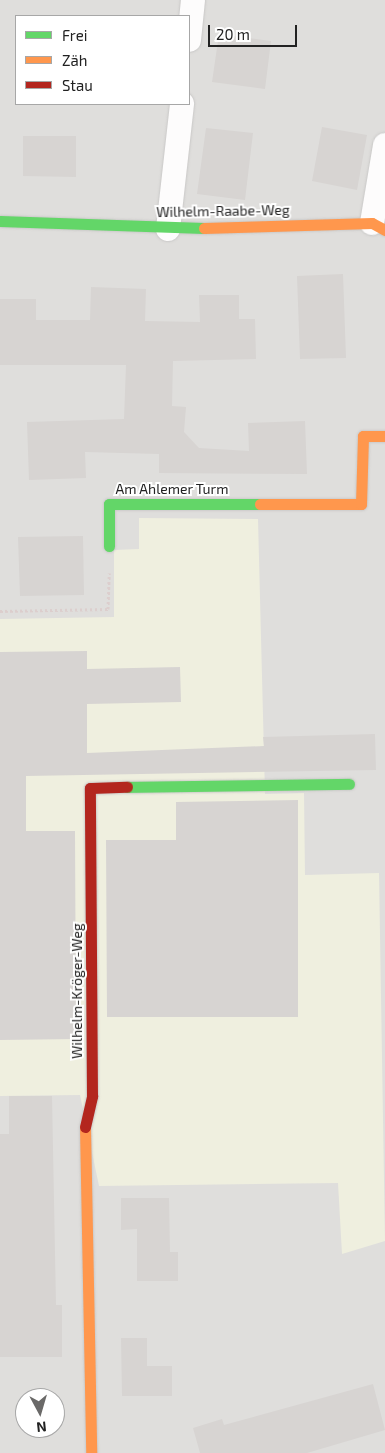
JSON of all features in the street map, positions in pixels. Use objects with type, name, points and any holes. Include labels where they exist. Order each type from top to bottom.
[{"type":"street","points":[[190,30],[193,0]]},
{"type":"street","points":[[168,229],[182,105]]},
{"type":"street","points":[[378,226],[385,145]]},
{"type":"street","name":"Wilhelm-Raabe-Weg","points":[[0,221],[104,223],[168,229],[378,226]]},
{"type":"street","name":"Am Ahlemer Turm","points":[[109,546],[108,504],[361,504],[363,436],[385,436]]},
{"type":"street","name":"Wilhelm-Kröger-Weg","points":[[91,1453],[85,1124],[92,1096],[90,788],[349,784]]},
{"type":"path","points":[[0,611],[108,609],[109,546]]},
{"type":"shaded area","points":[[0,0],[385,0],[385,1453],[0,1453]]},
{"type":"green space","points":[[139,518],[258,519],[265,794],[304,793],[305,875],[379,873],[385,1241],[342,1254],[338,1183],[99,1186],[80,1095],[0,1096],[0,619],[114,617],[114,550],[139,549]]},
{"type":"building","points":[[219,34],[271,41],[265,89],[212,82]]},
{"type":"building","points":[[322,127],[367,135],[357,190],[312,181]]},
{"type":"building","points":[[206,128],[253,133],[245,200],[197,194]]},
{"type":"building","points":[[23,136],[76,136],[76,177],[23,176]]},
{"type":"building","points":[[343,274],[346,358],[300,359],[297,276]]},
{"type":"building","points":[[91,287],[146,289],[145,321],[200,322],[199,295],[239,295],[239,319],[255,319],[256,359],[173,361],[172,406],[186,407],[184,432],[199,448],[249,451],[248,423],[305,421],[307,474],[159,473],[159,454],[85,452],[86,478],[29,480],[27,422],[124,419],[126,365],[0,365],[0,299],[36,299],[36,320],[90,320]]},
{"type":"building","points":[[83,536],[84,595],[20,596],[18,537]]},
{"type":"building","points":[[87,651],[87,669],[180,667],[181,702],[87,704],[87,753],[264,746],[263,737],[375,734],[376,770],[26,776],[26,831],[75,831],[76,1039],[0,1040],[0,652]]},
{"type":"building","points":[[298,800],[298,1017],[107,1017],[106,840],[176,840],[176,802]]},
{"type":"building","points":[[9,1096],[52,1096],[56,1305],[62,1305],[62,1357],[0,1357],[0,1134],[9,1134]]},
{"type":"building","points":[[121,1198],[169,1198],[170,1252],[178,1252],[178,1281],[137,1281],[137,1229],[121,1230]]},
{"type":"building","points":[[121,1338],[147,1338],[147,1366],[172,1366],[172,1396],[122,1396]]},
{"type":"building","points":[[373,1384],[385,1430],[307,1453],[200,1453],[193,1428],[222,1419],[224,1425]]},
{"type":"traffic: fast","points":[[0,221],[204,228]]},
{"type":"traffic: fast","points":[[109,546],[109,504],[260,504]]},
{"type":"traffic: fast","points":[[127,787],[349,784]]},
{"type":"traffic: slow","points":[[204,228],[372,223],[385,230]]},
{"type":"traffic: slow","points":[[260,504],[361,504],[363,436],[385,436]]},
{"type":"traffic: slow","points":[[85,1127],[91,1453]]},
{"type":"traffic: jam","points":[[85,1127],[92,1096],[90,788],[127,787]]}]
